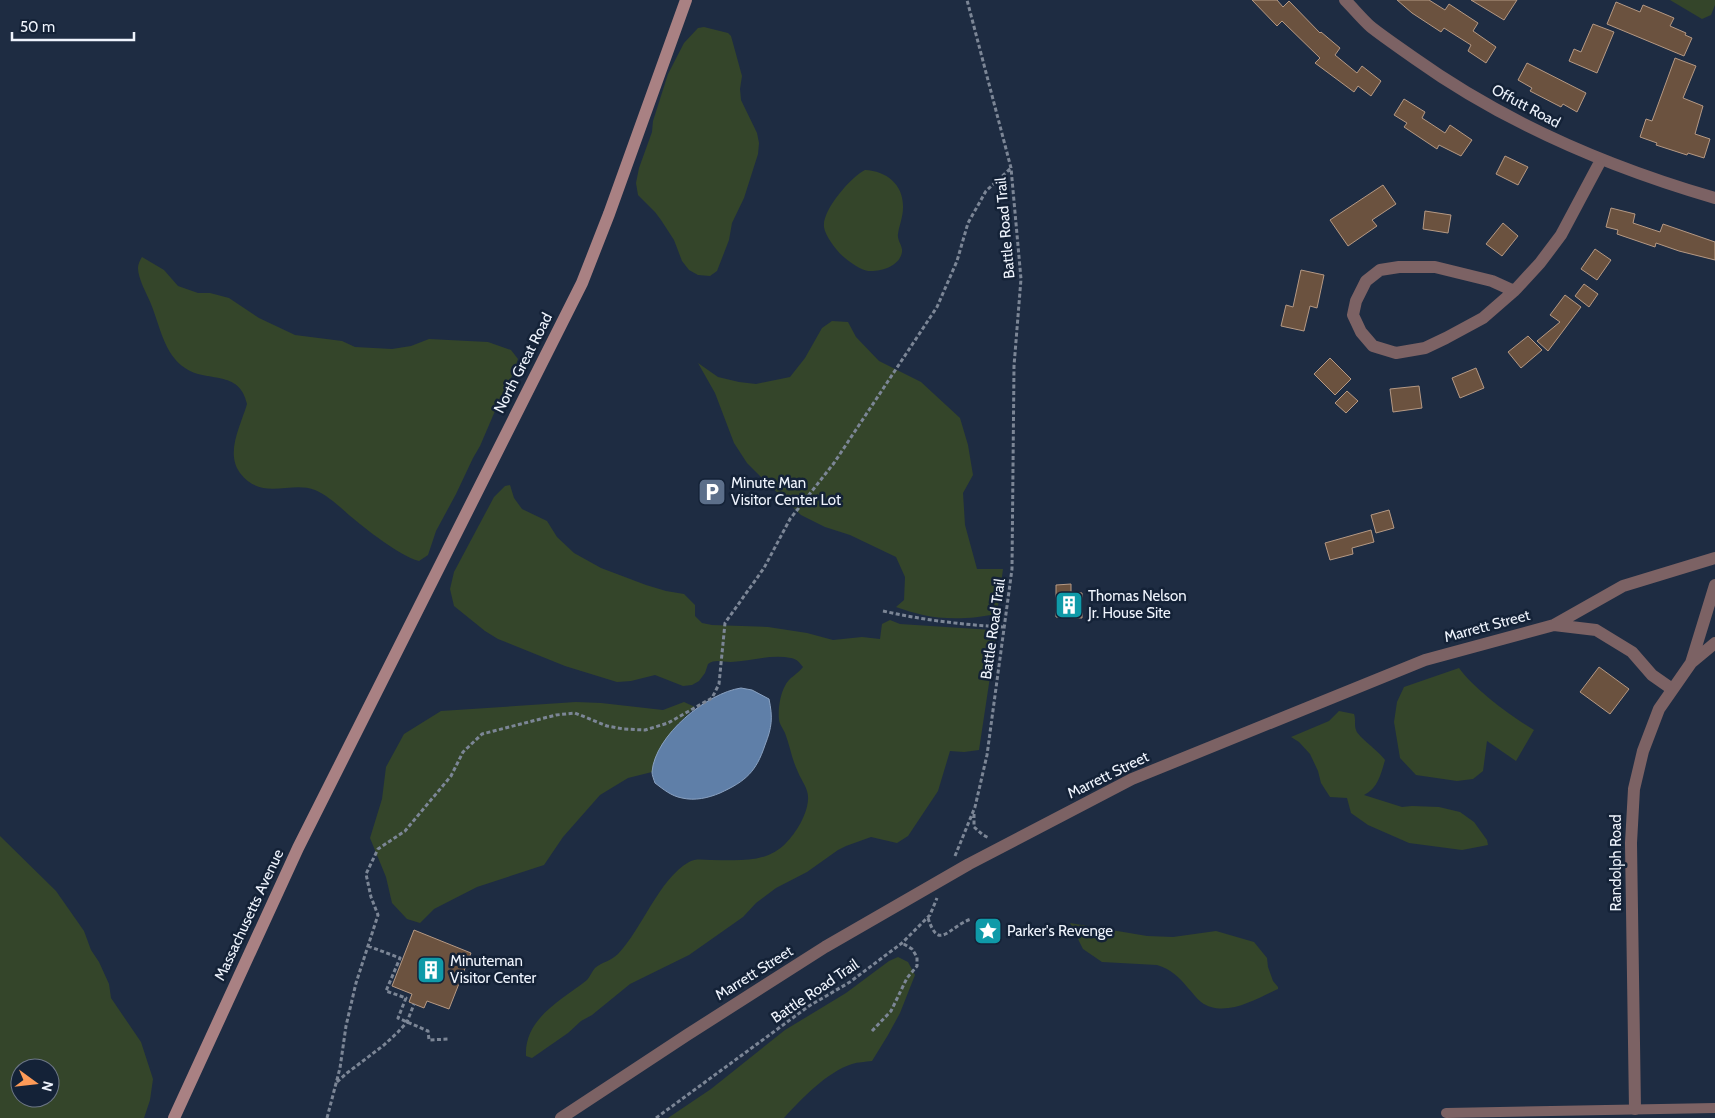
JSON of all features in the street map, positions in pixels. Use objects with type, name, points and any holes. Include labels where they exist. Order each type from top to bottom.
[{"type":"main road","name":"North Great Road","points":[[358,727],[582,283],[609,214],[686,0]]},
{"type":"main road","name":"Massachusetts Avenue","points":[[174,1118],[298,848],[358,727]]},
{"type":"street","name":"Offutt Road","points":[[1345,0],[1372,27],[1434,72],[1489,106],[1539,132],[1601,160],[1660,182],[1715,197]]},
{"type":"street","points":[[1514,291],[1492,281],[1436,267],[1399,267],[1380,270],[1366,281],[1356,301],[1353,315],[1361,332],[1373,346],[1396,353],[1425,348],[1483,318],[1514,291],[1540,263],[1561,235],[1601,160]]},
{"type":"street","name":"Marrett Street","points":[[561,1118],[825,947],[947,876],[1132,779],[1418,662],[1554,624],[1623,586],[1715,558]]},
{"type":"street","points":[[1691,663],[1715,586]]},
{"type":"street","points":[[1554,624],[1596,630],[1632,652],[1652,675],[1672,689]]},
{"type":"street","name":"Randolph Road","points":[[1635,1114],[1630,843],[1634,789],[1643,750],[1659,708],[1691,663],[1715,643]]},
{"type":"lane","points":[[1446,1113],[1635,1114],[1715,1108]]},
{"type":"path","name":"Battle Road Trail","points":[[656,1118],[809,1006],[850,982],[902,943],[928,918],[974,811],[987,755],[1012,569],[1014,366],[1021,279],[1011,168],[967,0]]},
{"type":"path","points":[[328,1118],[356,983],[378,915],[371,897],[366,874],[378,849],[404,831],[451,776],[463,752],[482,734],[556,715],[575,713],[606,726],[645,730],[668,723],[712,698],[719,684],[725,623],[764,568],[790,518],[834,463],[937,307],[957,261],[968,223],[986,191],[1011,168]]},
{"type":"path","points":[[883,611],[972,626],[1005,627]]},
{"type":"path","points":[[974,811],[974,827],[979,832],[989,838],[1009,843]]},
{"type":"path","points":[[928,918],[932,930],[939,936],[945,934],[961,922],[970,919]]},
{"type":"path","points":[[872,1031],[891,1011],[907,978],[917,966],[917,957],[912,949],[902,943]]},
{"type":"path","points":[[368,946],[400,958],[386,991],[406,998],[398,1018],[428,1031],[429,1040],[449,1039]]},
{"type":"path","points":[[336,1083],[367,1056],[384,1045],[407,1022],[414,1004]]},
{"type":"green space","points":[[1670,0],[1715,0],[1715,5],[1711,15],[1702,19]]},
{"type":"green space","points":[[704,27],[728,33],[731,36],[742,76],[741,100],[757,133],[759,143],[758,154],[744,198],[732,223],[729,240],[717,271],[710,276],[698,275],[689,270],[682,261],[674,240],[661,220],[638,195],[636,183],[668,74],[684,43],[698,28]]},
{"type":"green space","points":[[865,170],[887,176],[901,192],[903,200],[903,211],[898,234],[902,250],[900,257],[898,261],[889,267],[873,271],[859,268],[842,256],[829,239],[824,227],[832,203],[852,179]]},
{"type":"green space","points":[[142,257],[164,270],[178,286],[198,293],[210,293],[229,298],[259,318],[295,335],[342,341],[355,347],[392,349],[411,346],[429,339],[488,342],[511,350],[518,359],[509,384],[501,397],[480,446],[436,531],[428,555],[419,561],[392,548],[315,490],[296,487],[277,489],[258,486],[249,482],[240,473],[234,457],[234,448],[247,404],[243,393],[230,381],[203,375],[185,368],[172,355],[163,339],[139,277],[138,267]]},
{"type":"green space","points":[[832,321],[848,322],[856,337],[879,361],[921,382],[960,418],[968,445],[973,475],[963,493],[965,525],[977,569],[1003,569],[998,606],[995,614],[969,618],[940,618],[896,607],[904,600],[905,577],[896,557],[850,535],[825,527],[801,515],[747,463],[734,443],[715,393],[698,363],[718,377],[739,382],[756,384],[790,377],[805,358],[822,328]]},
{"type":"green space","points":[[510,485],[514,498],[522,509],[547,521],[557,537],[574,553],[601,568],[646,585],[684,594],[695,605],[695,616],[702,623],[768,627],[807,633],[833,640],[862,637],[880,639],[882,624],[890,620],[900,624],[992,630],[996,637],[979,750],[950,751],[938,791],[908,836],[897,843],[871,837],[838,850],[807,872],[776,888],[756,903],[743,917],[689,955],[630,984],[592,1015],[581,1021],[568,1033],[532,1058],[526,1056],[527,1043],[531,1031],[538,1021],[546,1011],[587,980],[595,968],[618,954],[627,944],[660,892],[678,870],[694,860],[760,858],[778,850],[790,839],[797,829],[806,812],[808,796],[779,721],[779,707],[783,689],[786,683],[803,667],[795,659],[768,657],[731,662],[713,662],[708,664],[705,673],[699,681],[692,685],[683,686],[655,675],[631,681],[617,682],[565,666],[498,639],[454,606],[450,589],[454,572],[494,497],[505,486]]},
{"type":"green space","points":[[1459,668],[1474,685],[1494,702],[1534,730],[1516,761],[1487,741],[1483,771],[1473,779],[1457,781],[1416,775],[1400,758],[1394,722],[1397,702],[1404,687]]},
{"type":"green space","points":[[576,702],[663,710],[684,702],[695,707],[675,727],[657,756],[652,772],[628,778],[600,795],[563,837],[544,865],[477,887],[434,909],[420,923],[407,919],[392,903],[386,877],[370,838],[382,799],[386,767],[404,734],[441,711]]},
{"type":"green space","points":[[1339,711],[1354,714],[1355,728],[1358,733],[1385,760],[1376,785],[1364,795],[1402,807],[1439,807],[1460,812],[1474,822],[1487,840],[1488,845],[1462,850],[1409,843],[1368,825],[1351,813],[1347,798],[1330,797],[1321,783],[1310,754],[1299,742],[1291,737],[1329,721]]},
{"type":"green space","points":[[0,836],[56,891],[84,931],[91,950],[109,984],[111,998],[141,1042],[153,1079],[150,1100],[144,1118],[0,1118]]},
{"type":"green space","points":[[1070,923],[1147,936],[1173,937],[1216,931],[1254,942],[1267,958],[1268,967],[1278,989],[1240,1006],[1220,1009],[1210,1007],[1201,1002],[1174,974],[1162,967],[1157,965],[1102,962],[1083,949]]},
{"type":"green space","points":[[898,957],[908,962],[915,975],[900,1013],[872,1061],[852,1064],[833,1073],[806,1095],[784,1118],[668,1118],[711,1089],[785,1030],[846,993],[889,961]]},
{"type":"water","points":[[741,688],[752,690],[769,699],[771,712],[770,728],[762,754],[749,775],[720,793],[697,799],[674,796],[655,783],[652,772],[655,758],[662,744],[673,730],[685,718],[713,698]]},
{"type":"building","points":[[1252,0],[1277,0],[1283,7],[1289,1],[1320,33],[1340,48],[1335,55],[1357,73],[1362,66],[1381,81],[1371,96],[1358,86],[1354,92],[1315,63],[1320,58],[1282,21],[1277,26]]},
{"type":"building","points":[[1397,0],[1429,0],[1445,10],[1449,4],[1478,23],[1473,31],[1496,47],[1486,63],[1468,51],[1471,45],[1444,28],[1441,32],[1412,13]]},
{"type":"building","points":[[1471,0],[1517,0],[1504,20]]},
{"type":"building","points":[[1616,2],[1640,12],[1643,5],[1674,18],[1670,26],[1686,33],[1685,35],[1692,38],[1684,56],[1607,24]]},
{"type":"building","points":[[1593,24],[1614,32],[1597,73],[1569,61],[1574,49],[1581,52]]},
{"type":"building","points":[[1675,58],[1696,66],[1683,98],[1703,106],[1695,134],[1710,139],[1704,158],[1688,153],[1687,155],[1656,145],[1657,143],[1640,137],[1646,119],[1652,121]]},
{"type":"building","points":[[1527,63],[1586,93],[1577,112],[1563,104],[1561,107],[1530,91],[1532,88],[1518,80]]},
{"type":"building","points":[[1404,99],[1425,112],[1422,118],[1445,133],[1450,125],[1472,140],[1461,156],[1439,145],[1437,149],[1404,127],[1407,123],[1394,115]]},
{"type":"building","points":[[1505,156],[1528,167],[1518,185],[1496,174]]},
{"type":"building","points":[[1383,185],[1396,204],[1372,220],[1377,226],[1348,246],[1330,220]]},
{"type":"building","points":[[1611,208],[1635,214],[1633,223],[1660,232],[1663,224],[1715,242],[1715,260],[1656,243],[1655,247],[1617,234],[1618,230],[1606,227]]},
{"type":"building","points":[[1425,211],[1451,215],[1448,233],[1423,229]]},
{"type":"building","points":[[1503,223],[1518,236],[1502,256],[1486,244]]},
{"type":"building","points":[[1595,249],[1611,260],[1597,280],[1581,269]]},
{"type":"building","points":[[1301,270],[1324,275],[1317,308],[1310,306],[1304,331],[1281,326],[1286,305],[1293,307]]},
{"type":"building","points":[[1584,284],[1598,294],[1589,307],[1575,296]]},
{"type":"building","points":[[1565,295],[1581,307],[1548,351],[1537,341],[1560,322],[1550,315]]},
{"type":"building","points":[[1528,336],[1542,350],[1521,368],[1508,352]]},
{"type":"building","points":[[1330,358],[1351,379],[1335,395],[1314,374]]},
{"type":"building","points":[[1476,368],[1484,388],[1460,398],[1452,378]]},
{"type":"building","points":[[1419,386],[1422,408],[1393,412],[1390,389]]},
{"type":"building","points":[[1347,391],[1358,401],[1346,413],[1335,403]]},
{"type":"building","points":[[1389,510],[1394,528],[1376,533],[1371,515]]},
{"type":"building","points":[[1371,530],[1374,542],[1352,548],[1353,554],[1330,560],[1325,543]]},
{"type":"building","name":"Thomas Nelson Jr. House Site","points":[[1071,584],[1071,592],[1082,593],[1082,618],[1056,617],[1056,585]]},
{"type":"building","points":[[1599,667],[1629,689],[1610,714],[1580,692]]},
{"type":"building","name":"Minuteman Visitor Center","points":[[414,930],[471,953],[449,1009],[427,1001],[424,1008],[409,1002],[412,994],[392,986]]},
{"type":"place","name":"Minute Man Visitor Center Lot","points":[[712,492]]},
{"type":"place","name":"Thomas Nelson Jr. House Site","points":[[1069,605]]},
{"type":"place","name":"Parker's Revenge","points":[[988,931]]},
{"type":"place","name":"Minuteman Visitor Center","points":[[431,970]]}]
